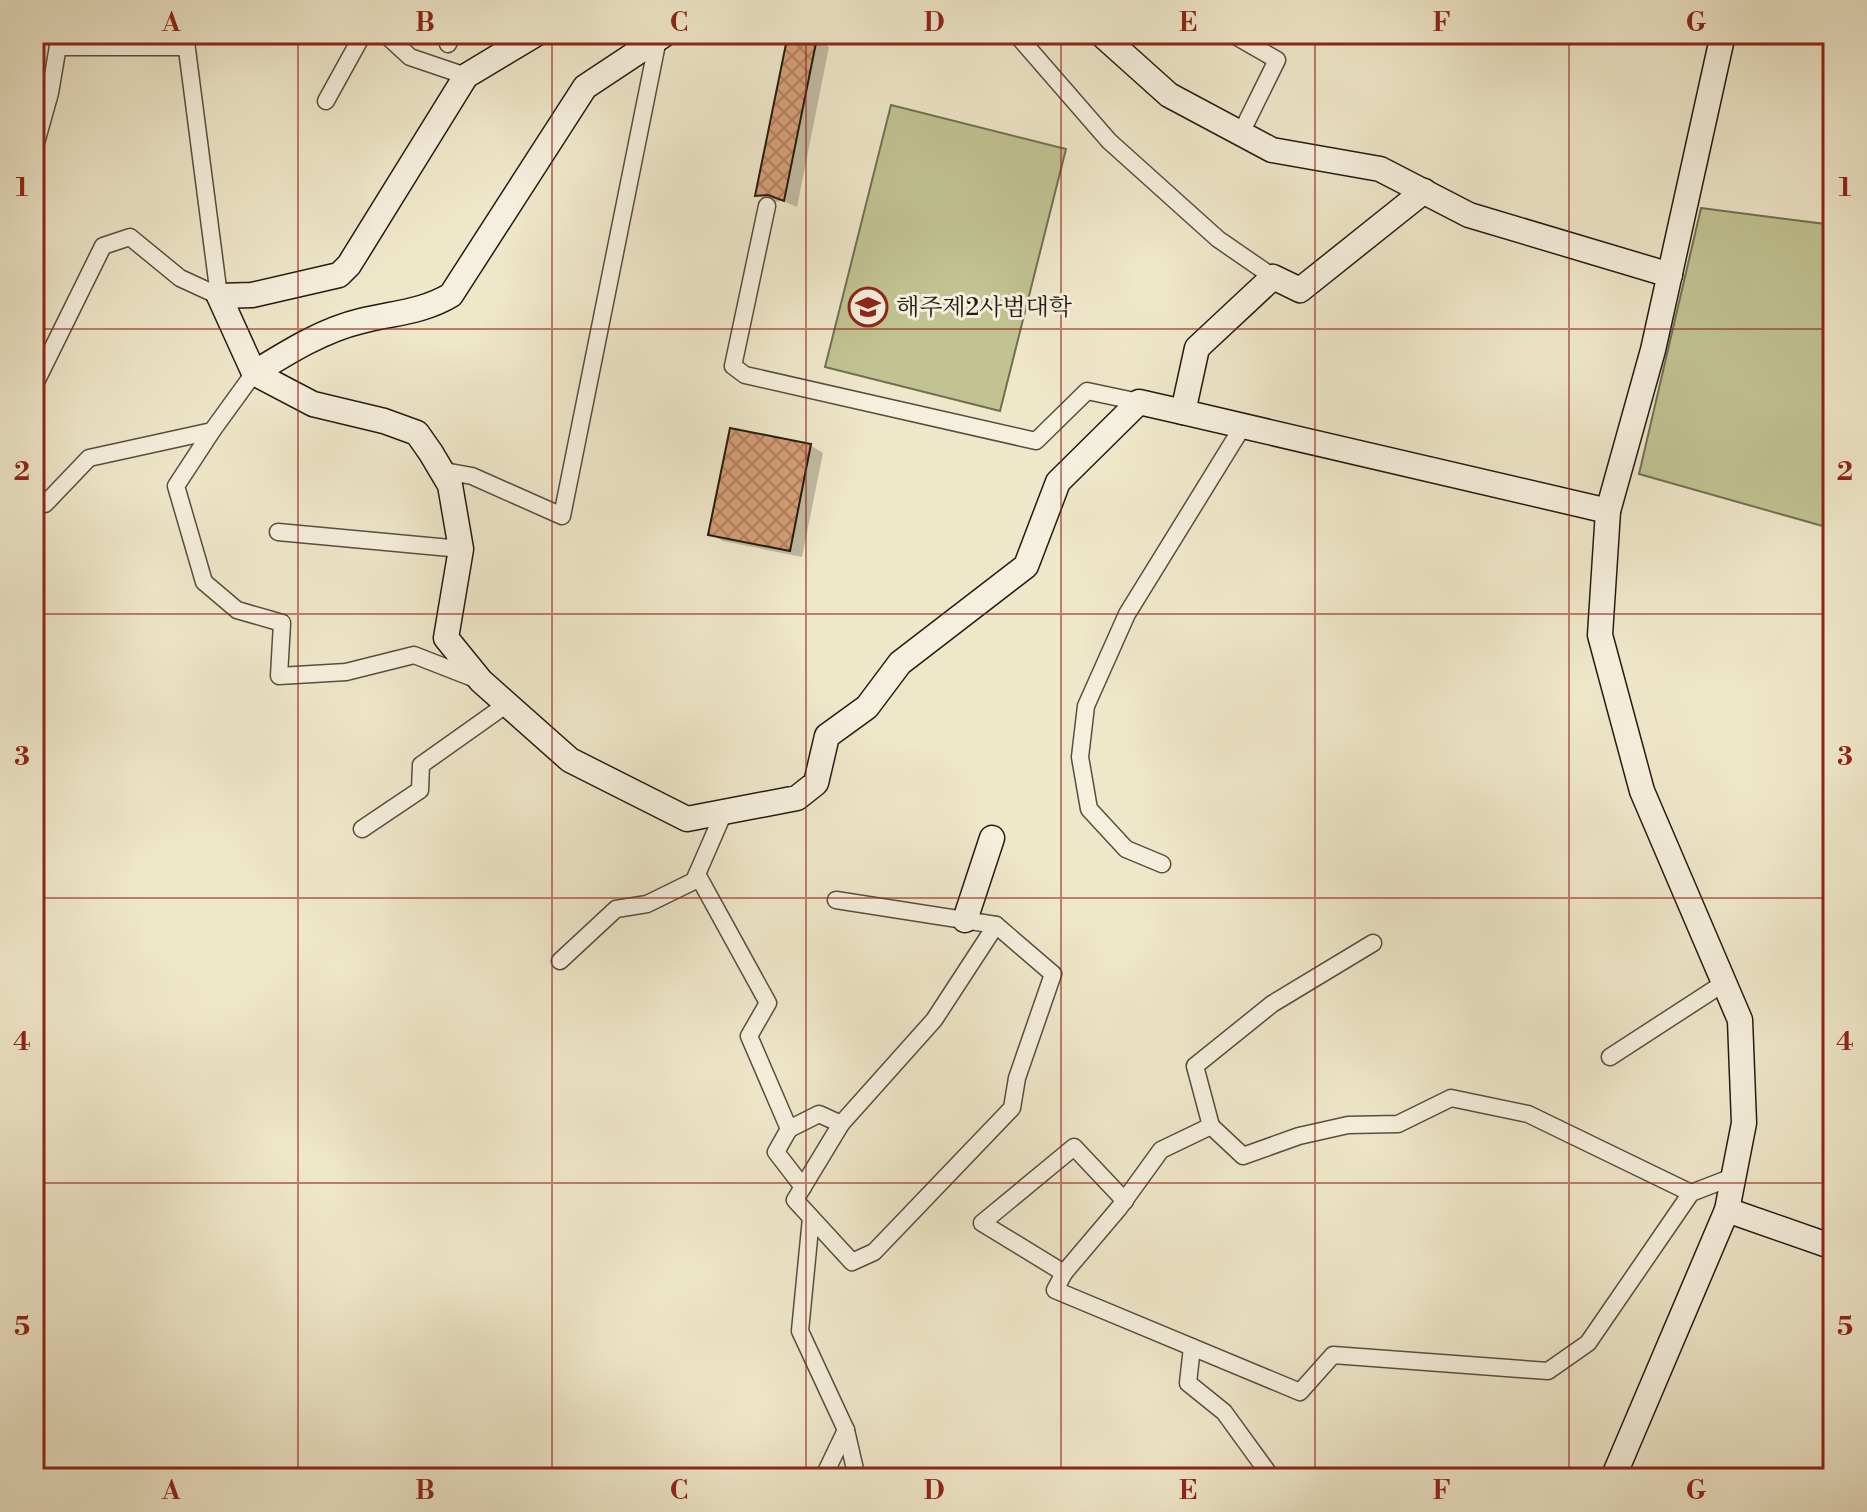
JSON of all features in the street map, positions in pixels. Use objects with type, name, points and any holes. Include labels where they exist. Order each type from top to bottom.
[{"type":"street","points":[[326,101],[363,34]]},
{"type":"street","points":[[385,34],[410,57],[466,76]]},
{"type":"street","points":[[34,386],[103,246],[130,237],[180,278],[219,296],[252,295],[339,275],[349,265],[466,76],[536,34]]},
{"type":"street","points":[[1016,34],[1109,141],[1218,239],[1273,277],[1300,290],[1424,191]]},
{"type":"street","points":[[1101,34],[1169,95],[1272,150],[1380,169],[1469,215],[1670,275]]},
{"type":"street","points":[[1232,34],[1277,60],[1241,133]]},
{"type":"street","points":[[1613,1478],[1727,1210],[1744,1123],[1740,1020],[1642,791],[1600,635],[1608,511],[1653,350],[1723,34]]},
{"type":"street","points":[[481,681],[414,655],[346,672],[279,676],[282,623],[237,610],[204,582],[176,486],[254,373],[302,344],[359,322],[431,308],[451,295],[585,87],[661,36]]},
{"type":"street","points":[[439,470],[472,476],[562,516],[661,36]]},
{"type":"street","points":[[34,150],[50,93],[59,40],[186,41],[219,296],[254,373],[313,404],[384,421],[417,433],[450,485],[461,549],[446,638],[481,681],[570,760],[687,819],[797,798],[816,783],[827,736],[867,707],[900,663],[1026,566],[1058,482],[1139,402]]},
{"type":"street","points":[[767,206],[733,366],[745,375],[1036,441],[1087,391],[1608,511]]},
{"type":"street","points":[[1183,412],[1197,348],[1273,277]]},
{"type":"street","points":[[1162,864],[1126,849],[1089,809],[1080,757],[1086,706],[1127,614],[1243,426]]},
{"type":"street","points":[[34,503],[45,504],[89,458],[212,431]]},
{"type":"street","points":[[278,532],[461,549]]},
{"type":"street","points":[[362,829],[420,790],[421,765],[507,704]]},
{"type":"street","points":[[560,961],[616,909],[647,904],[694,881],[724,812]]},
{"type":"street","points":[[965,920],[992,838]]},
{"type":"street","points":[[697,874],[768,1003],[749,1036],[789,1129]]},
{"type":"street","points":[[836,900],[996,925],[1053,974],[1017,1078],[1012,1108],[874,1252],[852,1262],[795,1200],[841,1124],[934,1020],[996,925]]},
{"type":"street","points":[[1373,943],[1272,1004],[1195,1066],[1211,1126],[1243,1156],[1299,1136],[1348,1125],[1398,1124],[1451,1098],[1528,1114],[1691,1193]]},
{"type":"street","points":[[1610,1057],[1724,983]]},
{"type":"street","points":[[803,1187],[776,1152],[789,1129],[819,1114],[841,1124]]},
{"type":"street","points":[[1211,1126],[1161,1150],[1125,1201],[1064,1273],[1055,1290],[1300,1392],[1333,1355],[1548,1371],[1588,1343],[1691,1193],[1735,1176]]},
{"type":"street","points":[[1064,1273],[982,1223],[1074,1147],[1125,1201]]},
{"type":"street","points":[[1727,1210],[1833,1247]]},
{"type":"street","points":[[811,1218],[800,1331],[846,1430],[857,1478]]},
{"type":"street","points":[[1192,1347],[1188,1383],[1224,1412],[1272,1478]]},
{"type":"street","points":[[823,1478],[846,1430]]},
{"type":"green space","points":[[891,105],[1066,149],[1000,411],[825,367]]},
{"type":"green space","points":[[1701,208],[1833,225],[1833,529],[1639,474]]},
{"type":"building","points":[[788,34],[817,38],[784,201],[768,195],[755,196]]},
{"type":"building","points":[[730,428],[811,444],[790,551],[708,535]]},
{"type":"place","name":"해주제2사범대학","points":[[868,307]]}]
